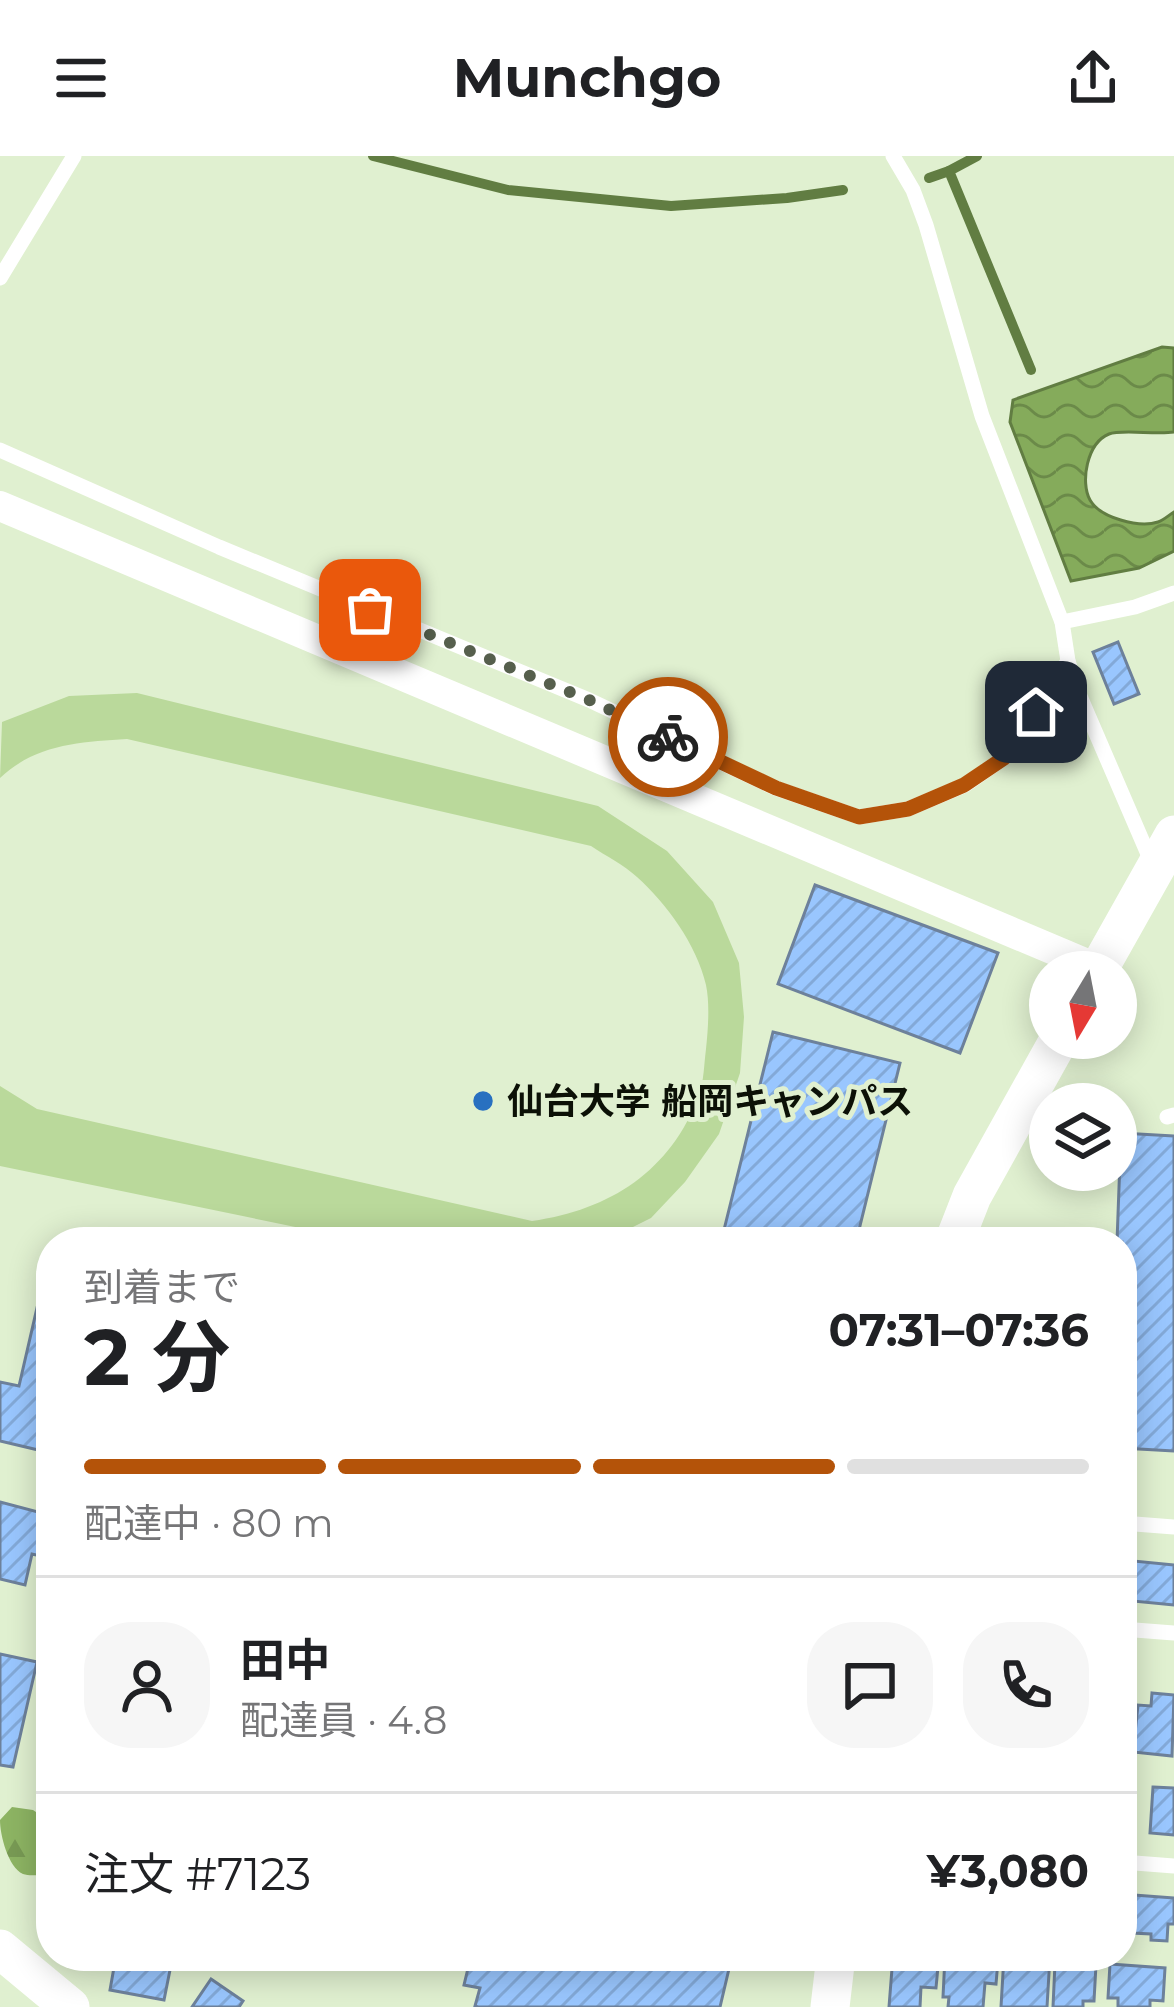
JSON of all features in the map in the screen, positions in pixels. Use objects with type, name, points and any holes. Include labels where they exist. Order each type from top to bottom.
[{"type":"street","points":[[0,506],[1051,951]]},
{"type":"street","points":[[1109,951],[1164,852]]},
{"type":"street","points":[[960,1227],[972,1196],[1048,1059]]},
{"type":"street","points":[[0,1949],[70,2007]]},
{"type":"street","points":[[830,2007],[834,1971]]},
{"type":"lane","points":[[0,278],[74,156]]},
{"type":"lane","points":[[893,156],[926,225],[982,416],[1062,622],[1079,694],[1164,852]]},
{"type":"lane","points":[[0,450],[219,547],[589,700],[776,788],[859,817],[908,809],[964,785],[1004,758],[1068,661]]},
{"type":"lane","points":[[1062,622],[1136,607],[1174,593]]},
{"type":"lane","points":[[1137,1524],[1174,1527]]},
{"type":"lane","points":[[1137,1630],[1174,1633]]},
{"type":"lane","points":[[1137,1863],[1174,1866]]},
{"type":"green space","points":[[12,1807],[36,1812],[36,1875],[23,1874],[9,1858],[0,1820]]},
{"type":"shaded area","points":[[137,693],[598,806],[667,851],[713,902],[739,963],[744,1017],[740,1073],[719,1134],[685,1182],[651,1218],[633,1227],[295,1227],[0,1166],[0,1086],[37,1109],[532,1221],[587,1207],[634,1182],[672,1145],[701,1090],[708,1009],[696,955],[648,887],[591,846],[127,739],[44,752],[0,778],[2,722],[69,696]]},
{"type":"water","points":[[1162,347],[1174,348],[1174,432],[1109,434],[1091,454],[1086,483],[1095,506],[1121,520],[1150,524],[1174,512],[1174,551],[1139,568],[1071,581],[1010,422],[1013,400]]},
{"type":"building","points":[[1118,642],[1139,694],[1114,704],[1093,652]]},
{"type":"building","points":[[815,885],[998,953],[960,1053],[778,984]]},
{"type":"building","points":[[773,1032],[900,1063],[860,1227],[725,1227]]},
{"type":"building","points":[[1137,1134],[1174,1136],[1174,1451],[1137,1449],[1137,1227],[1118,1227],[1119,1191],[1137,1191]]},
{"type":"building","points":[[36,1312],[36,1449],[0,1441],[0,1382],[19,1386]]},
{"type":"building","points":[[0,1502],[36,1511],[36,1555],[32,1554],[25,1585],[0,1579]]},
{"type":"building","points":[[1137,1561],[1174,1565],[1174,1605],[1137,1601]]},
{"type":"building","points":[[0,1654],[36,1662],[36,1666],[13,1767],[0,1765]]},
{"type":"building","points":[[1152,1693],[1174,1695],[1172,1756],[1137,1752],[1138,1705],[1151,1706]]},
{"type":"building","points":[[1153,1787],[1174,1788],[1174,1835],[1150,1833]]},
{"type":"building","points":[[1137,1895],[1174,1898],[1174,1924],[1168,1924],[1167,1941],[1151,1940],[1151,1934],[1137,1933]]},
{"type":"building","points":[[1165,1968],[1163,2001],[1150,2000],[1150,2007],[1118,2007],[1118,1998],[1108,1998],[1110,1971]]},
{"type":"building","points":[[113,1971],[170,1971],[164,2000],[110,1990]]},
{"type":"building","points":[[467,1971],[728,1971],[720,2007],[478,2007],[480,1988],[464,1985]]},
{"type":"building","points":[[892,1971],[938,1971],[936,1988],[921,1987],[920,2007],[889,2007]]},
{"type":"building","points":[[944,1971],[997,1971],[996,1984],[985,1983],[983,2007],[948,2007],[949,1997],[943,1997]]},
{"type":"building","points":[[1003,1971],[1049,1971],[1047,2007],[1001,2007]]},
{"type":"building","points":[[1055,1971],[1096,1971],[1094,2001],[1083,2001],[1083,2007],[1053,2007]]},
{"type":"building","points":[[211,1979],[243,2001],[239,2007],[192,2007]]},
{"type":"waterway","points":[[373,156],[508,190],[671,206],[843,190]]},
{"type":"waterway","points":[[977,156],[949,171],[1031,370]]},
{"type":"waterway","points":[[929,178],[949,171]]},
{"type":"way so far","points":[[370,610],[668,737]]},
{"type":"place","name":"仙台大学 船岡キャンパス","points":[[483,1101]]},
{"type":"route","points":[[668,737],[776,788],[859,817],[908,809],[964,785],[1004,758],[1036,712]]}]
